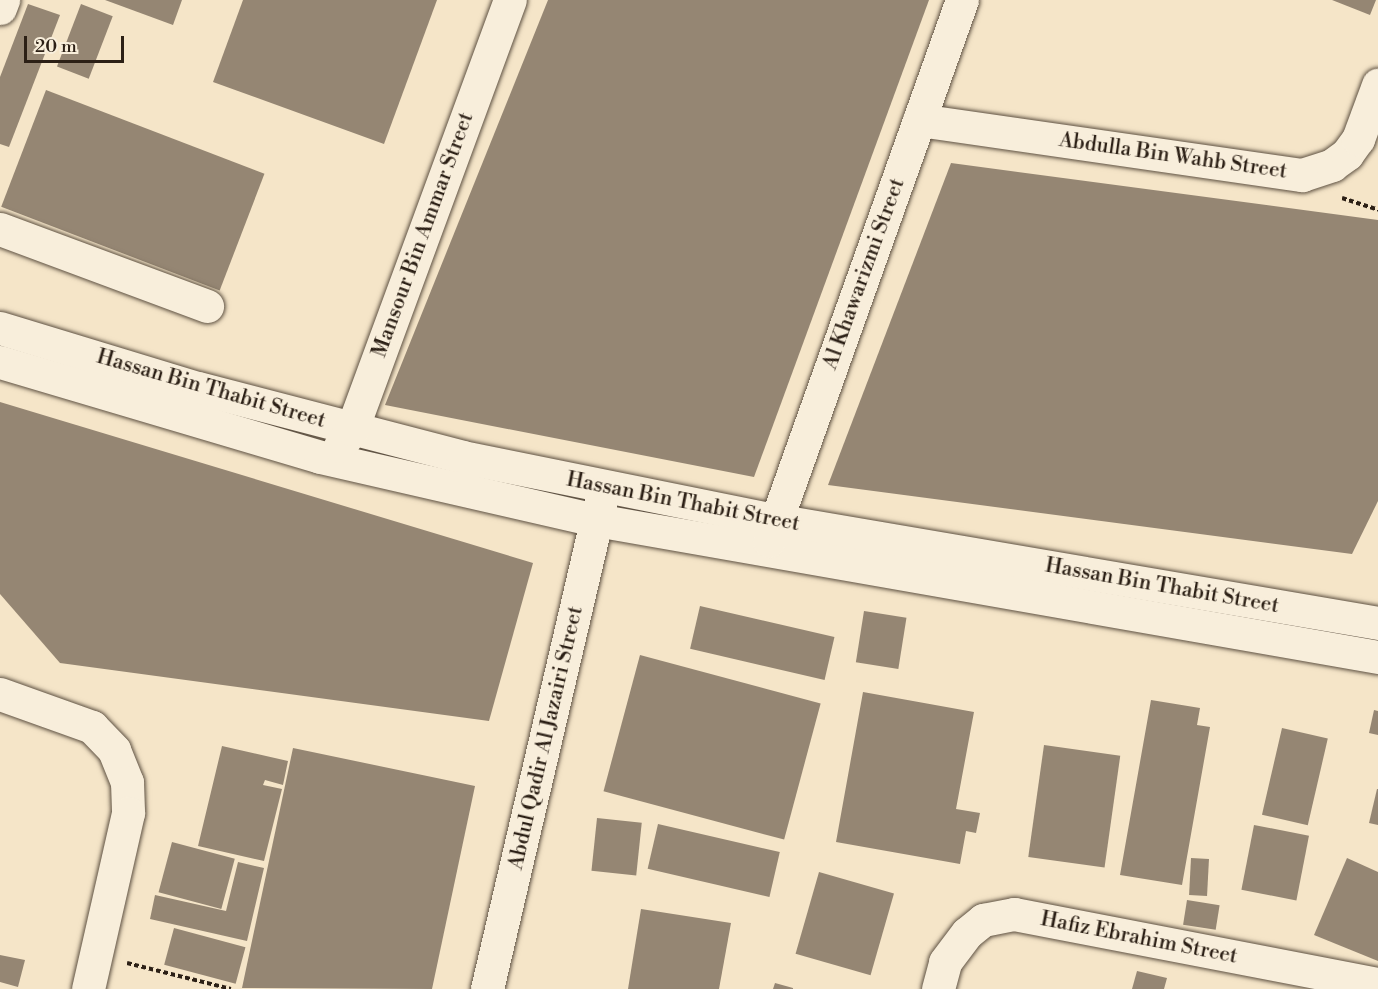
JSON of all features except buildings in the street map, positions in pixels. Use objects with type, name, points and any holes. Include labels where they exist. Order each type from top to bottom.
[{"type":"street","points":[[0,8],[3,0]]},
{"type":"street","name":"Mansour Bin Ammar Street","points":[[320,457],[339,447],[352,429],[510,0]]},
{"type":"street","name":"Al Khawarizmi Street","points":[[771,535],[962,0]]},
{"type":"street","name":"Abdulla Bin Wahb Street","points":[[919,120],[1302,175],[1332,165],[1347,154],[1358,139],[1378,85]]},
{"type":"street","points":[[0,230],[207,306]]},
{"type":"street","name":"Hassan Bin Thabit Street","points":[[0,328],[352,429],[605,487],[771,535],[1378,657]]},
{"type":"street","name":"Hassan Bin Thabit Street","points":[[0,362],[320,457],[596,520],[771,535],[1378,623]]},
{"type":"street","name":"Abdul Qadir Al Jazairi Street","points":[[487,989],[605,487]]},
{"type":"street","points":[[0,694],[92,727],[114,750],[127,782],[128,813],[99,956],[88,989]]},
{"type":"street","name":"Hafiz Ebrahim Street","points":[[938,989],[945,962],[967,933],[983,920],[1014,914],[1378,984]]},
{"type":"path","points":[[99,956],[231,989]]}]
